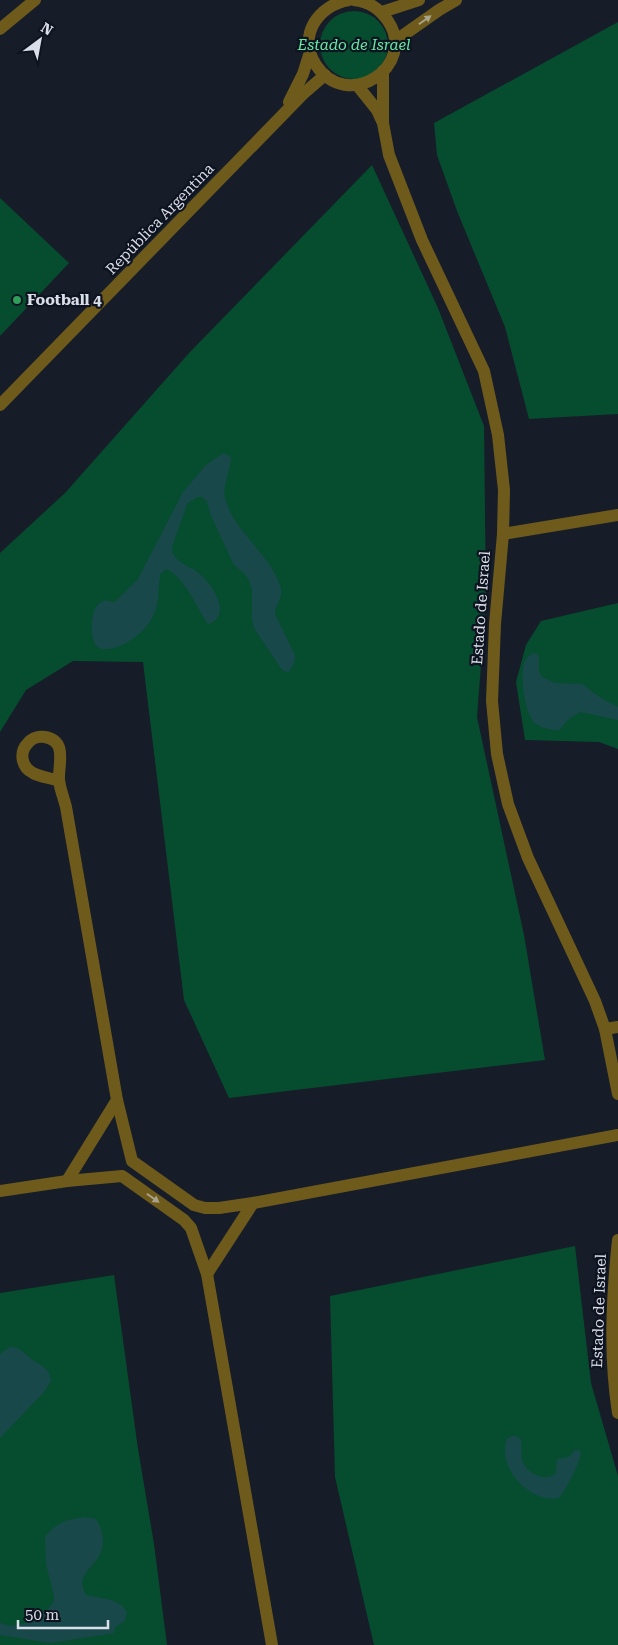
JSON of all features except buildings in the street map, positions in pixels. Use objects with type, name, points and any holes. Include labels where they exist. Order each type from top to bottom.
[{"type":"street","points":[[0,29],[36,0]]},
{"type":"street","name":"República Argentina","points":[[279,119],[303,74],[310,52],[310,32],[316,19],[325,9],[337,2],[349,0]]},
{"type":"street","points":[[354,0],[379,7],[419,0]]},
{"type":"street","points":[[395,41],[456,0]]},
{"type":"street","points":[[310,52],[312,60],[320,72],[330,80],[342,84],[357,85],[367,83],[379,76],[388,66],[393,54],[395,41],[392,27],[379,7]]},
{"type":"street","name":"Estado de Israel","points":[[383,71],[383,123],[389,155],[403,196],[484,371],[498,435],[504,490],[492,701],[494,726],[508,804],[521,841],[595,1001],[604,1029],[618,1094]]},
{"type":"street","name":"República Argentina","points":[[0,405],[303,94],[325,75]]},
{"type":"street","name":"Estado de Israel","points":[[357,85],[377,110],[383,123]]},
{"type":"street","points":[[503,534],[618,514]]},
{"type":"street","points":[[59,781],[66,807],[118,1100],[132,1162],[194,1205],[205,1208],[220,1208],[253,1203],[618,1135]]},
{"type":"street","points":[[604,1029],[618,1027]]},
{"type":"street","points":[[67,1181],[118,1100]]},
{"type":"street","points":[[122,1176],[132,1162]]},
{"type":"street","points":[[2,1187],[122,1176],[184,1220],[192,1228],[207,1274],[272,1645]]},
{"type":"street","points":[[207,1274],[253,1203]]},
{"type":"street","points":[[184,1220],[194,1205]]},
{"type":"street","name":"Estado de Israel","points":[[618,1240],[612,1353],[618,1412]]},
{"type":"green space","name":"Estado de Israel","points":[[361,11],[373,17],[382,26],[388,38],[386,58],[378,69],[361,79],[347,79],[330,69],[322,58],[320,38],[330,21],[341,13]]},
{"type":"green space","points":[[618,22],[618,414],[529,419],[505,327],[457,211],[437,155],[434,123]]},
{"type":"green space","points":[[372,165],[438,308],[484,426],[486,599],[477,717],[524,935],[545,1060],[229,1098],[184,1000],[143,662],[73,661],[26,690],[0,732],[0,553],[65,493],[190,352]]},
{"type":"green space","name":"Football 4","points":[[0,198],[69,263],[0,336]]},
{"type":"green space","points":[[618,603],[618,749],[599,742],[525,740],[516,682],[526,645],[541,621]]},
{"type":"green space","points":[[575,1246],[591,1383],[618,1476],[618,1645],[374,1645],[335,1477],[330,1296]]},
{"type":"green space","points":[[114,1275],[167,1645],[0,1645],[0,1293]]},
{"type":"shaded area","points":[[223,453],[231,457],[224,493],[229,510],[270,566],[281,589],[275,614],[295,656],[294,663],[289,672],[284,671],[280,667],[254,628],[252,590],[248,578],[234,565],[211,516],[207,502],[202,497],[197,497],[187,504],[172,550],[174,556],[183,564],[196,571],[209,584],[217,596],[220,608],[217,618],[214,622],[208,624],[185,586],[173,573],[166,569],[161,573],[156,609],[146,627],[134,638],[120,646],[106,649],[98,647],[92,635],[93,613],[96,607],[104,601],[115,602],[138,579],[183,492],[206,465]]},
{"type":"shaded area","points":[[534,653],[539,658],[539,672],[542,677],[555,683],[582,684],[601,698],[618,707],[618,720],[580,712],[570,718],[559,730],[541,727],[536,724],[532,720],[526,705],[523,678],[525,660]]},
{"type":"shaded area","points":[[10,1347],[19,1349],[44,1367],[49,1372],[51,1381],[44,1392],[0,1438],[0,1354]]},
{"type":"shaded area","points":[[514,1435],[521,1439],[524,1464],[531,1472],[542,1477],[552,1476],[556,1473],[557,1459],[569,1457],[575,1450],[581,1451],[573,1475],[559,1498],[537,1495],[527,1489],[511,1472],[506,1461],[505,1450],[507,1439]]},
{"type":"shaded area","points":[[86,1517],[96,1519],[103,1540],[100,1554],[86,1572],[82,1582],[83,1588],[86,1595],[109,1599],[124,1607],[127,1612],[124,1622],[115,1627],[114,1633],[50,1643],[0,1635],[0,1623],[11,1626],[26,1623],[47,1610],[54,1601],[46,1564],[45,1537],[58,1524]]},
{"type":"place","name":"Football 4","points":[[17,300]]}]
